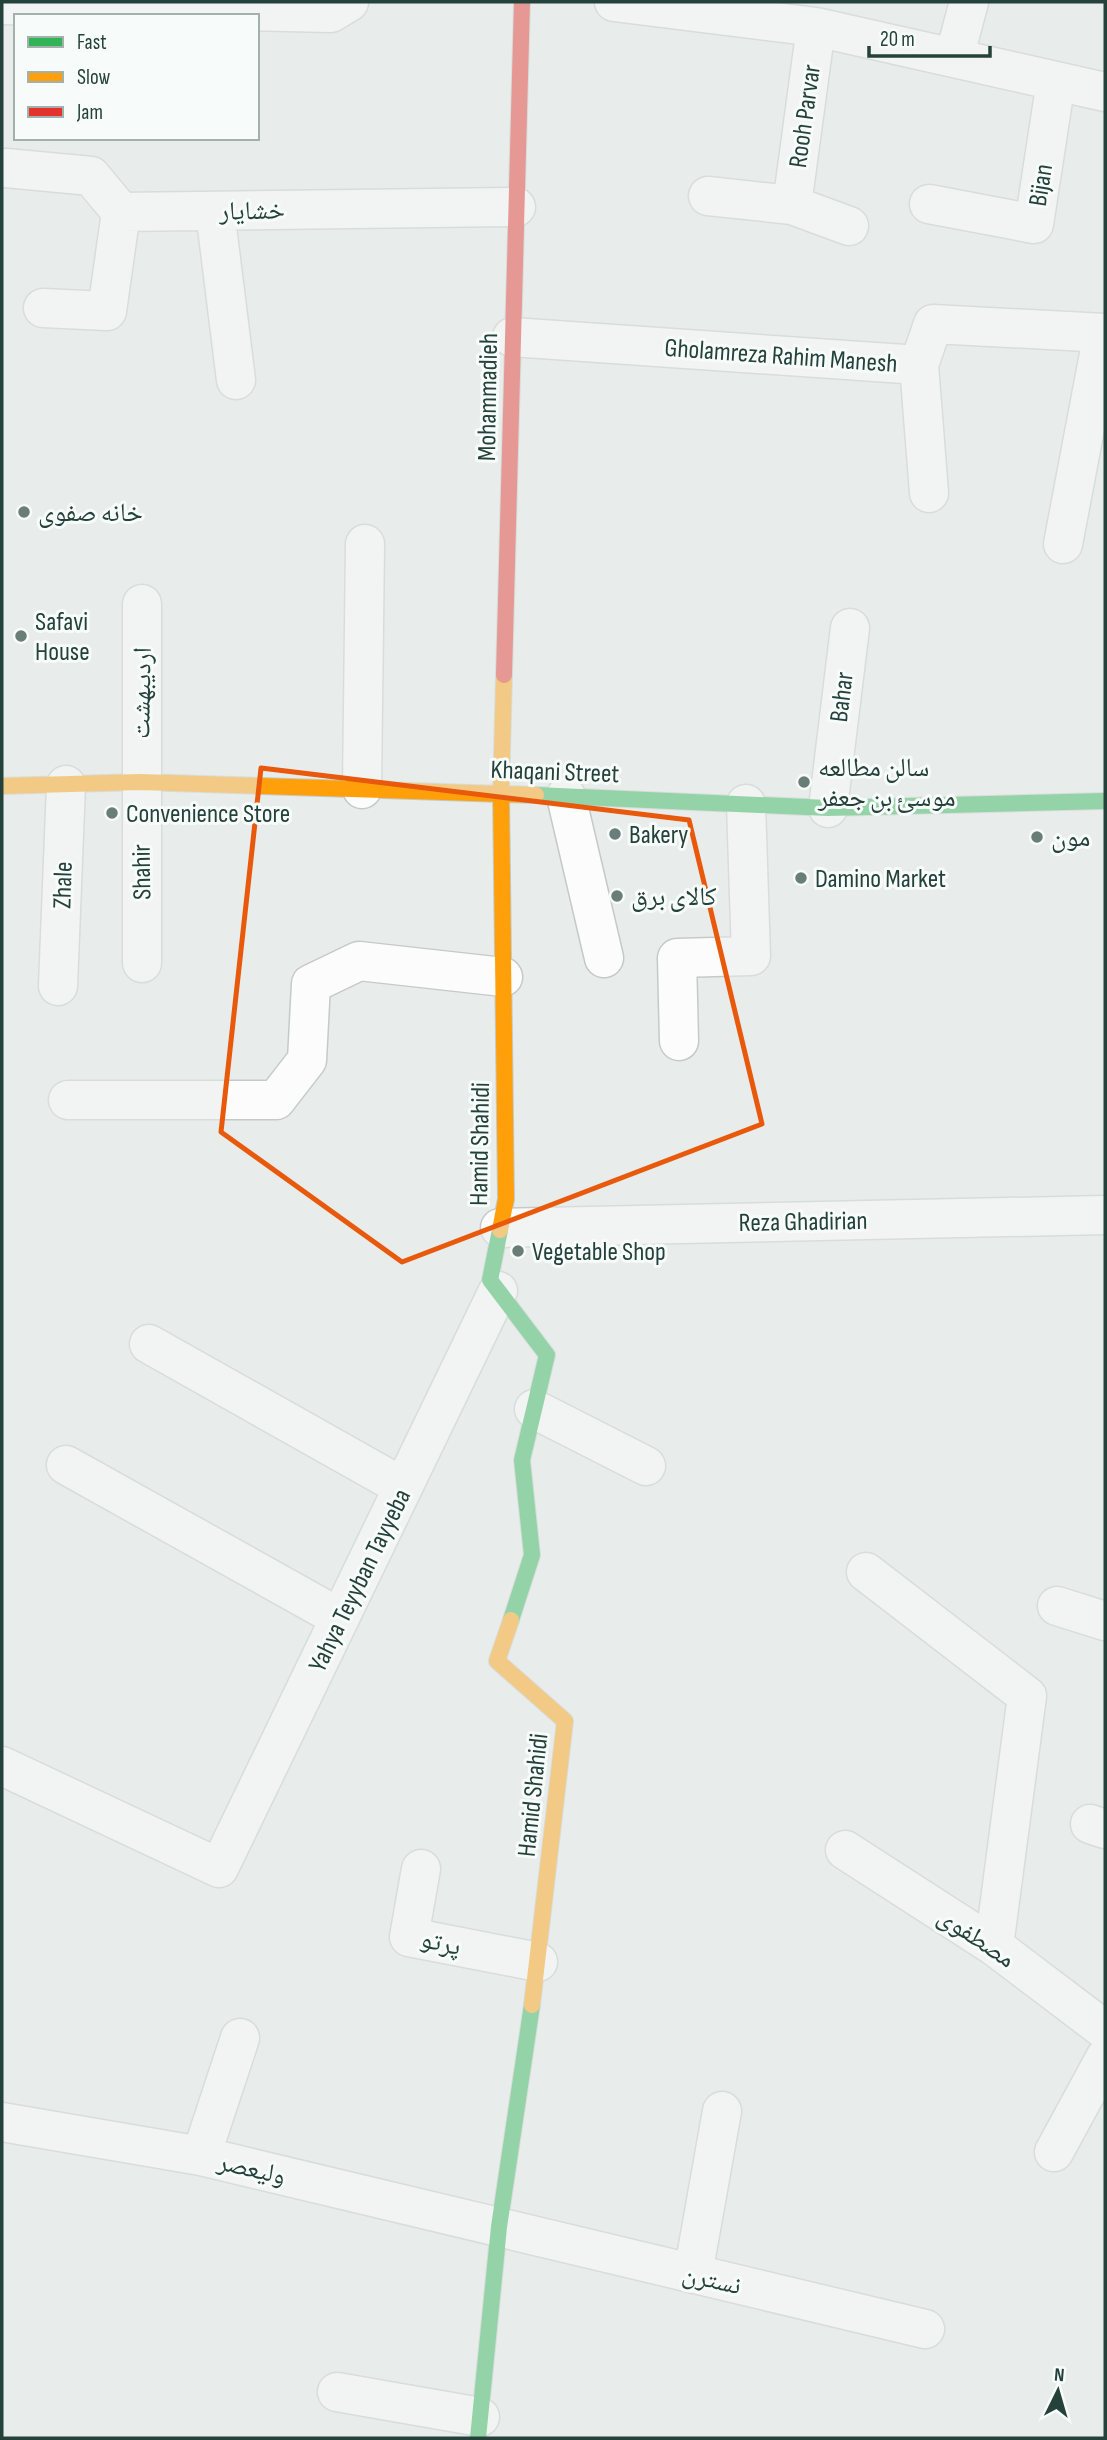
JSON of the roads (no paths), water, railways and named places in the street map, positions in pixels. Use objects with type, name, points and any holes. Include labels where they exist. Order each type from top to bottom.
[{"type":"street","name":"Mohammadieh","points":[[501,793],[522,2]]},
{"type":"street","points":[[614,2],[816,27],[1105,92]]},
{"type":"street","points":[[954,58],[969,2]]},
{"type":"street","points":[[25,4],[340,7]]},
{"type":"street","name":"Rooh Parvar","points":[[792,205],[816,27]]},
{"type":"street","name":"Bijan","points":[[929,204],[1034,225],[1056,81]]},
{"type":"street","points":[[6,168],[91,176],[121,212],[107,311],[43,308]]},
{"type":"street","points":[[708,196],[792,205],[849,226]]},
{"type":"street","name":"خشایار","points":[[121,212],[516,207]]},
{"type":"street","points":[[215,211],[236,380]]},
{"type":"street","name":"Gholamreza Rahim Manesh","points":[[512,337],[919,365],[933,324],[1104,333]]},
{"type":"street","points":[[1063,544],[1104,333]]},
{"type":"street","points":[[919,365],[929,492]]},
{"type":"street","points":[[362,789],[365,544]]},
{"type":"street","name":"اردیبهشت","points":[[140,782],[142,604]]},
{"type":"street","name":"Bahar","points":[[828,808],[850,628]]},
{"type":"street","name":"Khaqani Street","points":[[2,786],[140,782],[501,793],[828,808],[1105,801]]},
{"type":"street","name":"Shahir","points":[[140,782],[142,963]]},
{"type":"street","name":"Zhale","points":[[58,986],[66,785]]},
{"type":"street","name":"Hamid Shahidi","points":[[479,2428],[499,2227],[538,1962],[565,1721],[497,1661],[532,1555],[522,1460],[547,1355],[490,1280],[506,1199],[501,793]]},
{"type":"street","points":[[566,796],[604,958]]},
{"type":"street","points":[[679,1041],[677,958],[751,956],[746,804]]},
{"type":"street","points":[[68,1100],[276,1100],[307,1060],[311,984],[359,961],[503,977]]},
{"type":"street","name":"Reza Ghadirian","points":[[500,1228],[1105,1215]]},
{"type":"street","name":"Yahya Teyyban Tayyeba","points":[[2,1766],[219,1868],[498,1291]]},
{"type":"street","points":[[149,1344],[403,1487]]},
{"type":"street","points":[[534,1409],[646,1466]]},
{"type":"street","points":[[66,1465],[340,1618]]},
{"type":"street","points":[[866,1572],[1027,1696],[994,1946]]},
{"type":"street","points":[[1057,1606],[1105,1621]]},
{"type":"street","name":"مصطفوی","points":[[845,1850],[994,1946],[1105,2030]]},
{"type":"street","name":"پرتو","points":[[421,1869],[409,1937],[538,1962]]},
{"type":"street","points":[[201,2156],[240,2038]]},
{"type":"street","points":[[1054,2152],[1105,2058]]},
{"type":"street","points":[[693,2274],[722,2111]]},
{"type":"street","name":"ولیعصر","points":[[2,2122],[201,2156],[499,2227]]},
{"type":"street","name":"نسترن","points":[[499,2227],[925,2329]]},
{"type":"street","points":[[337,2392],[479,2428]]},
{"type":"place","name":"خانه صفوی","points":[[24,512]]},
{"type":"place","name":"Safavi House","points":[[21,636]]},
{"type":"place","name":"سالن مطالعه موسئ بن جعفر","points":[[804,782]]},
{"type":"place","name":"Convenience Store","points":[[112,813]]},
{"type":"place","name":"Bakery","points":[[615,834]]},
{"type":"place","name":"مون","points":[[1037,837]]},
{"type":"place","name":"Damino Market","points":[[801,878]]},
{"type":"place","name":"کالای برق","points":[[617,896]]},
{"type":"place","name":"Vegetable Shop","points":[[518,1251]]}]
